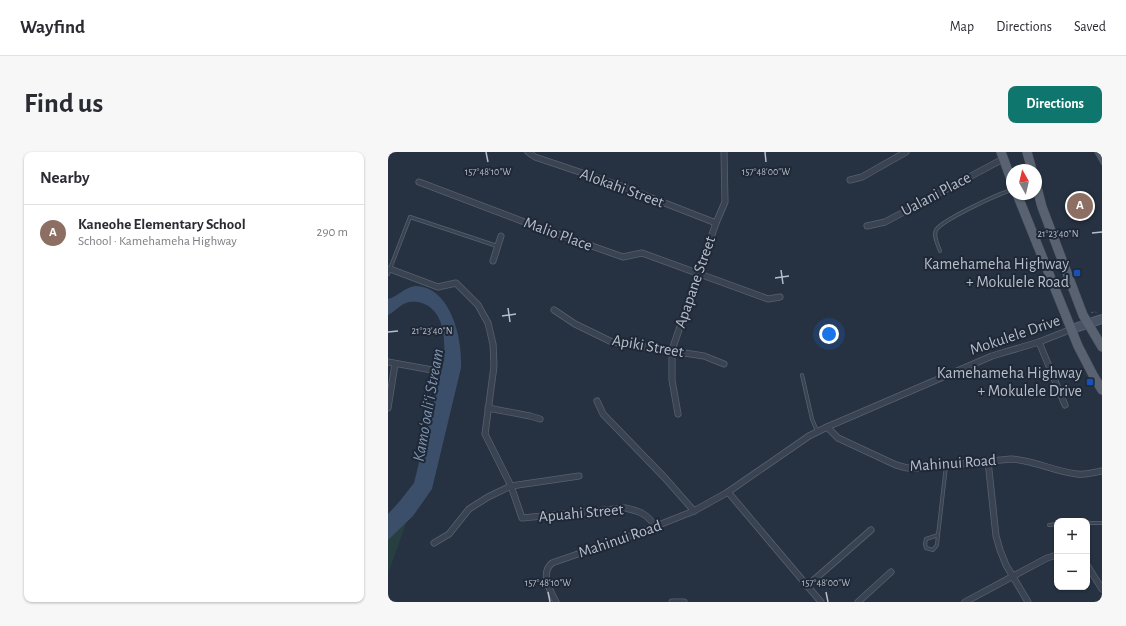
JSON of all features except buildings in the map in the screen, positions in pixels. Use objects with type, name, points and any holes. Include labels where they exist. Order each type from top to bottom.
[{"type":"main road","points":[[1027,152],[1030,164]]},
{"type":"main road","points":[[1002,155],[1006,166]]},
{"type":"main road","points":[[1018,200],[1078,346],[1102,390]]},
{"type":"main road","points":[[1040,200],[1083,315],[1102,347]]},
{"type":"street","name":"Alokahi Street","points":[[528,152],[716,223]]},
{"type":"street","name":"Apapane Street","points":[[678,414],[672,380],[672,350],[716,223],[725,202],[724,152]]},
{"type":"street","points":[[850,180],[862,177],[906,152]]},
{"type":"street","name":"Ualani Place","points":[[867,226],[885,222],[1002,155]]},
{"type":"street","name":"Malio Place","points":[[419,182],[527,223],[623,257],[642,253],[768,299],[780,297]]},
{"type":"street","points":[[493,260],[501,236]]},
{"type":"street","points":[[389,271],[438,287],[456,283],[478,305],[488,323],[493,344],[494,366],[485,434],[511,486]]},
{"type":"street","name":"Apiki Street","points":[[554,310],[575,324],[612,342],[704,356],[724,364]]},
{"type":"street","name":"Mokulele Drive","points":[[827,427],[988,358],[1039,342],[1102,318]]},
{"type":"street","points":[[1039,342],[1065,405]]},
{"type":"street","points":[[388,362],[432,370]]},
{"type":"street","points":[[388,408],[395,364]]},
{"type":"street","points":[[597,401],[603,414],[665,478],[694,511]]},
{"type":"street","points":[[488,408],[540,419]]},
{"type":"street","name":"Mahinui Road","points":[[556,602],[549,588],[546,576],[547,568],[554,562],[604,546],[694,511],[728,492],[817,432],[827,427],[838,438],[902,466],[914,468],[1017,459],[1078,474],[1090,474],[1102,471]]},
{"type":"street","points":[[988,462],[998,543],[1002,557],[1028,602]]},
{"type":"street","points":[[434,543],[449,534],[469,509],[488,497],[511,486],[579,476]]},
{"type":"street","name":"Apuahi Street","points":[[511,486],[522,518],[625,508],[639,511],[651,519],[656,527]]},
{"type":"street","points":[[728,492],[821,602]]},
{"type":"street","points":[[807,586],[871,530]]},
{"type":"street","points":[[965,602],[1047,558],[1054,556]]},
{"type":"street","points":[[1090,570],[1102,589]]},
{"type":"street","points":[[858,602],[891,572]]},
{"type":"street","points":[[672,602],[684,602]]},
{"type":"lane","points":[[940,251],[935,236],[936,230],[942,224],[955,216],[1006,192]]},
{"type":"lane","points":[[389,271],[410,217],[498,247]]},
{"type":"lane","points":[[802,375],[812,418],[817,432]]},
{"type":"lane","points":[[938,535],[926,540],[926,548],[933,550],[936,547],[938,535],[946,466]]},
{"type":"lane","points":[[1090,523],[1102,523]]},
{"type":"lane","points":[[1049,525],[1054,524]]},
{"type":"path","points":[[1088,314],[1096,312]]},
{"type":"green space","points":[[388,513],[406,524],[388,574]]},
{"type":"water","points":[[415,286],[427,288],[438,295],[446,305],[457,330],[460,343],[461,368],[432,489],[413,516],[388,540],[388,514],[414,483],[444,360],[444,335],[442,327],[435,312],[430,307],[422,303],[408,302],[388,315],[388,299],[407,288]]},
{"type":"place","name":"Kaneohe Elementary School","points":[[1080,206]]},
{"type":"place","name":"Kamehameha Highway + Mokulele Road","points":[[1077,273]]},
{"type":"place","name":"Kamehameha Highway + Mokulele Drive","points":[[1090,382]]},
{"type":"water label","name":"Kamoʻoaliʻi Stream","points":[[428,405]]}]
